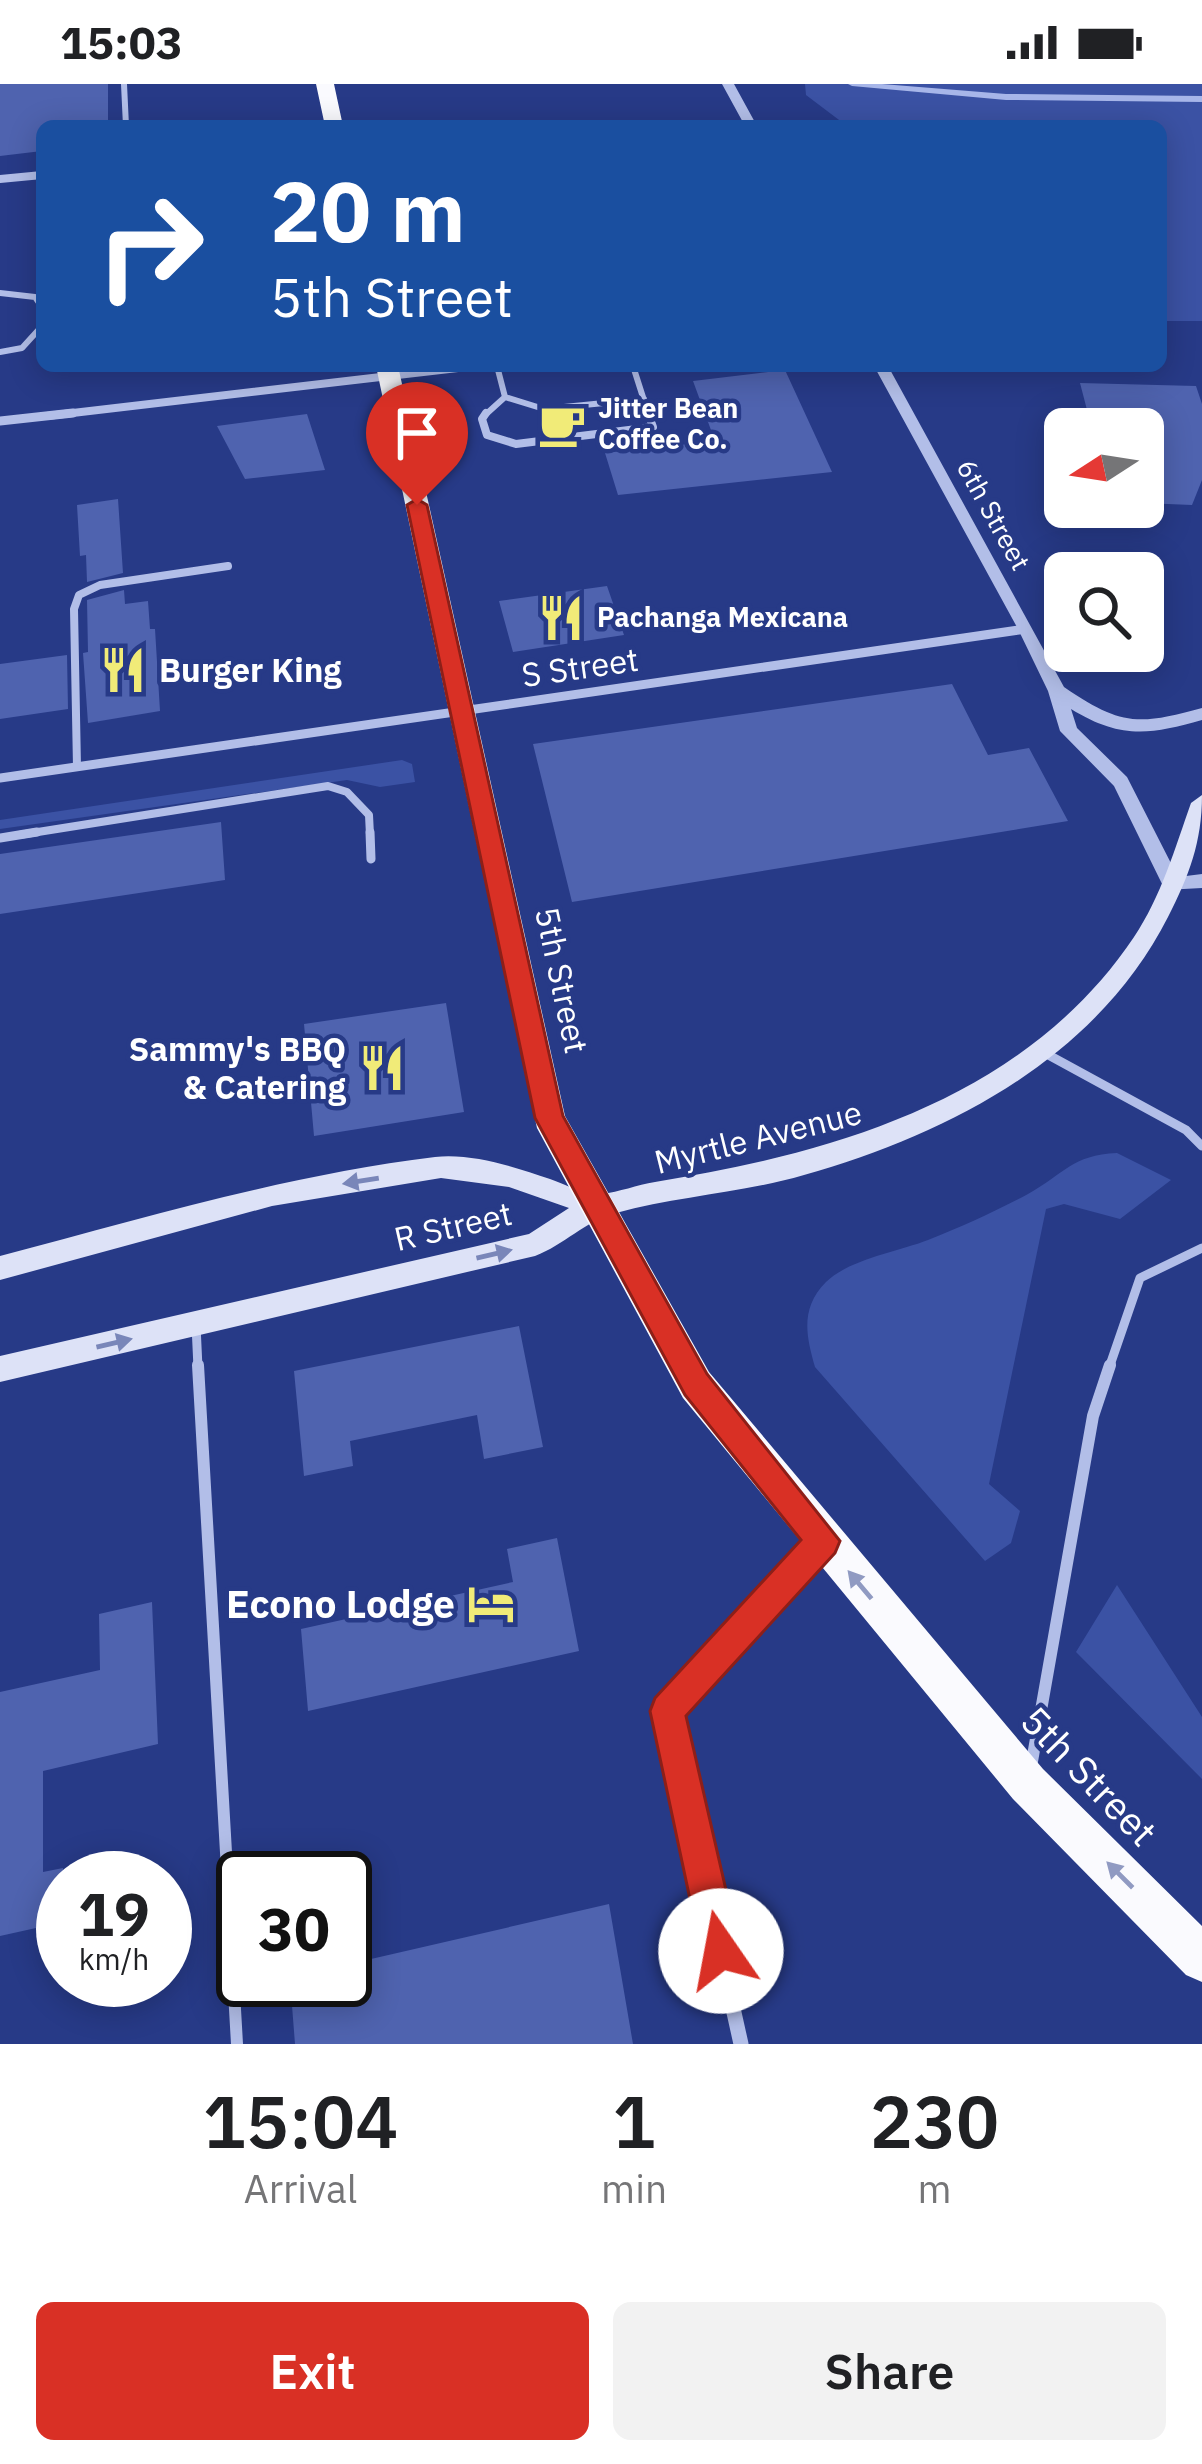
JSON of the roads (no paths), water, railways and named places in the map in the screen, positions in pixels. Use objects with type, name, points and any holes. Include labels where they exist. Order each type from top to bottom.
[{"type":"highway","points":[[325,84],[333,120]]},
{"type":"highway","name":"5th Street","points":[[388,372],[549,1118],[696,1384],[1028,1784],[1202,1959]]},
{"type":"main road","name":"Myrtle Avenue","points":[[597,1208],[825,1160],[904,1134],[980,1096],[1043,1052],[1096,1002],[1142,944],[1172,885],[1202,803]]},
{"type":"main road","name":"R Street","points":[[0,1268],[272,1195],[441,1167],[509,1176],[597,1208]]},
{"type":"main road","name":"R Street","points":[[0,1370],[535,1244],[597,1208]]},
{"type":"street","points":[[728,84],[748,120]]},
{"type":"street","points":[[0,179],[36,176]]},
{"type":"street","points":[[0,421],[380,372]]},
{"type":"street","name":"6th Street","points":[[884,372],[1026,629],[1057,691],[1069,731],[1121,782],[1172,885]]},
{"type":"street","name":"S Street","points":[[0,778],[1026,629]]},
{"type":"street","points":[[1057,691],[1119,728],[1161,726],[1202,714]]},
{"type":"street","points":[[1172,885],[1202,881]]},
{"type":"street","points":[[741,2044],[667,1711],[823,1541]]},
{"type":"lane","points":[[124,84],[126,120]]},
{"type":"lane","points":[[0,293],[36,298]]},
{"type":"lane","points":[[0,352],[22,348],[36,333]]},
{"type":"lane","points":[[498,372],[505,398]]},
{"type":"lane","points":[[635,372],[644,399],[653,427],[516,444],[487,435],[481,427],[490,406],[505,398],[544,409],[644,399]]},
{"type":"lane","points":[[77,767],[74,657],[79,595],[100,585],[228,566]]},
{"type":"lane","points":[[0,838],[328,786],[347,792],[369,815],[371,859]]},
{"type":"lane","points":[[1043,1052],[1186,1130],[1202,1146]]},
{"type":"lane","points":[[1028,1784],[1094,1416],[1140,1278],[1202,1248]]},
{"type":"lane","points":[[196,1325],[237,2044]]},
{"type":"waterway","points":[[852,84],[1006,97],[1202,99]]},
{"type":"place","name":"Jitter Bean Coffee Co.","points":[[562,425]]},
{"type":"place","name":"Pachanga Mexicana","points":[[561,618]]},
{"type":"place","name":"Burger King","points":[[123,670]]},
{"type":"place","name":"Sammy's BBQ & Catering","points":[[382,1068]]},
{"type":"place","name":"Econo Lodge","points":[[491,1604]]}]
